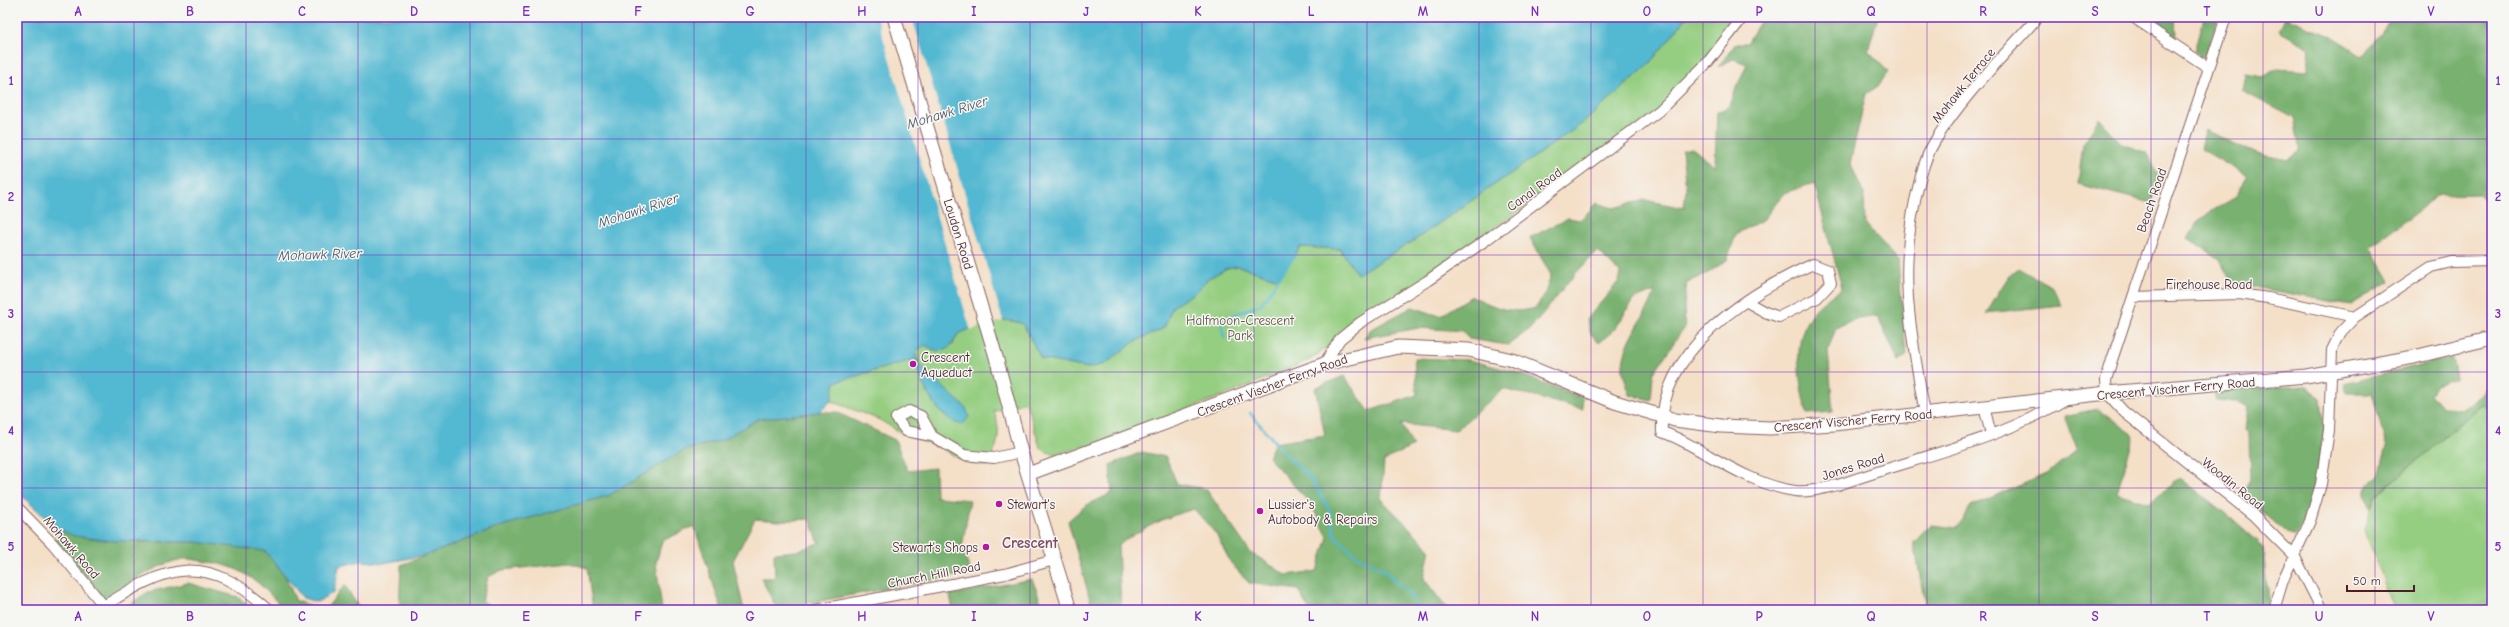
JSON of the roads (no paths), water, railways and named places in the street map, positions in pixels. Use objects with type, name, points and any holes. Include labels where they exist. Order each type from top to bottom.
[{"type":"main road","name":"Loudon Road","points":[[894,17],[996,357],[1021,452],[1070,610]]},
{"type":"main road","name":"Crescent Vischer Ferry Road","points":[[1028,474],[1324,364],[1398,347],[1469,350],[1512,360],[1615,402],[1661,417],[1721,426],[1770,428],[1834,424],[2066,399],[2106,393],[2331,372],[2414,357],[2492,338]]},
{"type":"street","name":"Canal Road","points":[[1324,364],[1340,339],[1361,322],[1427,281],[1486,240],[1660,110],[1708,62],[1743,17]]},
{"type":"street","name":"Mohawk Terrace","points":[[1925,414],[1908,319],[1906,274],[1909,226],[1922,170],[1936,140],[1966,99],[2038,17]]},
{"type":"street","points":[[2133,17],[2209,68]]},
{"type":"street","name":"Beach Road","points":[[2106,393],[2106,380],[2226,17]]},
{"type":"street","points":[[2274,610],[2283,580],[2295,558],[2310,521],[2321,484],[2329,430],[2332,350],[2341,332],[2355,316],[2431,267],[2452,262],[2492,261]]},
{"type":"street","points":[[1661,417],[1676,369],[1702,338],[1724,317],[1782,278],[1813,264],[1828,270],[1831,283],[1817,298],[1779,317],[1765,312],[1747,302]]},
{"type":"street","name":"Firehouse Road","points":[[2133,297],[2239,294],[2268,298],[2355,316]]},
{"type":"street","name":"Woodin Road","points":[[2106,393],[2124,412],[2253,515],[2295,558],[2322,610]]},
{"type":"street","name":"Jones Road","points":[[1661,417],[1662,432],[1684,440],[1735,471],[1795,491],[1814,491],[1838,485],[1990,434],[2045,412],[2066,399]]},
{"type":"street","points":[[1984,407],[1990,434]]},
{"type":"street","points":[[932,436],[964,455],[994,458],[1021,452]]},
{"type":"street","name":"Mohawk Road","points":[[17,507],[53,544],[101,608]]},
{"type":"street","name":"Church Hill Road","points":[[816,610],[1005,574],[1054,560]]},
{"type":"street","points":[[101,608],[159,577],[194,570],[213,572],[229,579],[246,589],[270,610]]},
{"type":"water","name":"Mohawk River","points":[[17,17],[1687,17],[1649,64],[1583,123],[1412,242],[1357,274],[1340,249],[1300,247],[1285,270],[1276,278],[1238,266],[1227,268],[1209,278],[1194,293],[1172,307],[1164,328],[1134,342],[1105,364],[1088,368],[1041,359],[1023,324],[1014,321],[997,320],[982,324],[957,335],[951,345],[944,350],[935,350],[925,345],[915,352],[919,365],[966,408],[969,417],[962,425],[952,421],[937,407],[921,379],[915,359],[835,382],[831,401],[820,412],[758,419],[722,440],[684,450],[610,495],[505,525],[427,555],[383,563],[362,561],[339,566],[334,592],[317,602],[303,598],[265,551],[195,542],[114,541],[74,536],[55,527],[17,491]]},
{"type":"waterway","points":[[1224,338],[1221,320],[1261,304],[1295,255]]},
{"type":"waterway","points":[[1250,413],[1287,456],[1311,479],[1329,509],[1335,536],[1356,555],[1383,569],[1410,595],[1420,610]]},
{"type":"place","name":"Crescent Aqueduct","points":[[913,364]]},
{"type":"place","name":"Stewart's","points":[[999,504]]},
{"type":"place","name":"Lussier's Autobody & Repairs","points":[[1260,511]]},
{"type":"place","name":"Stewart's Shops","points":[[986,547]]},
{"type":"district","name":"Crescent","points":[[1030,543]]},
{"type":"park label","name":"Halfmoon-Crescent Park","points":[[1240,328]]}]
